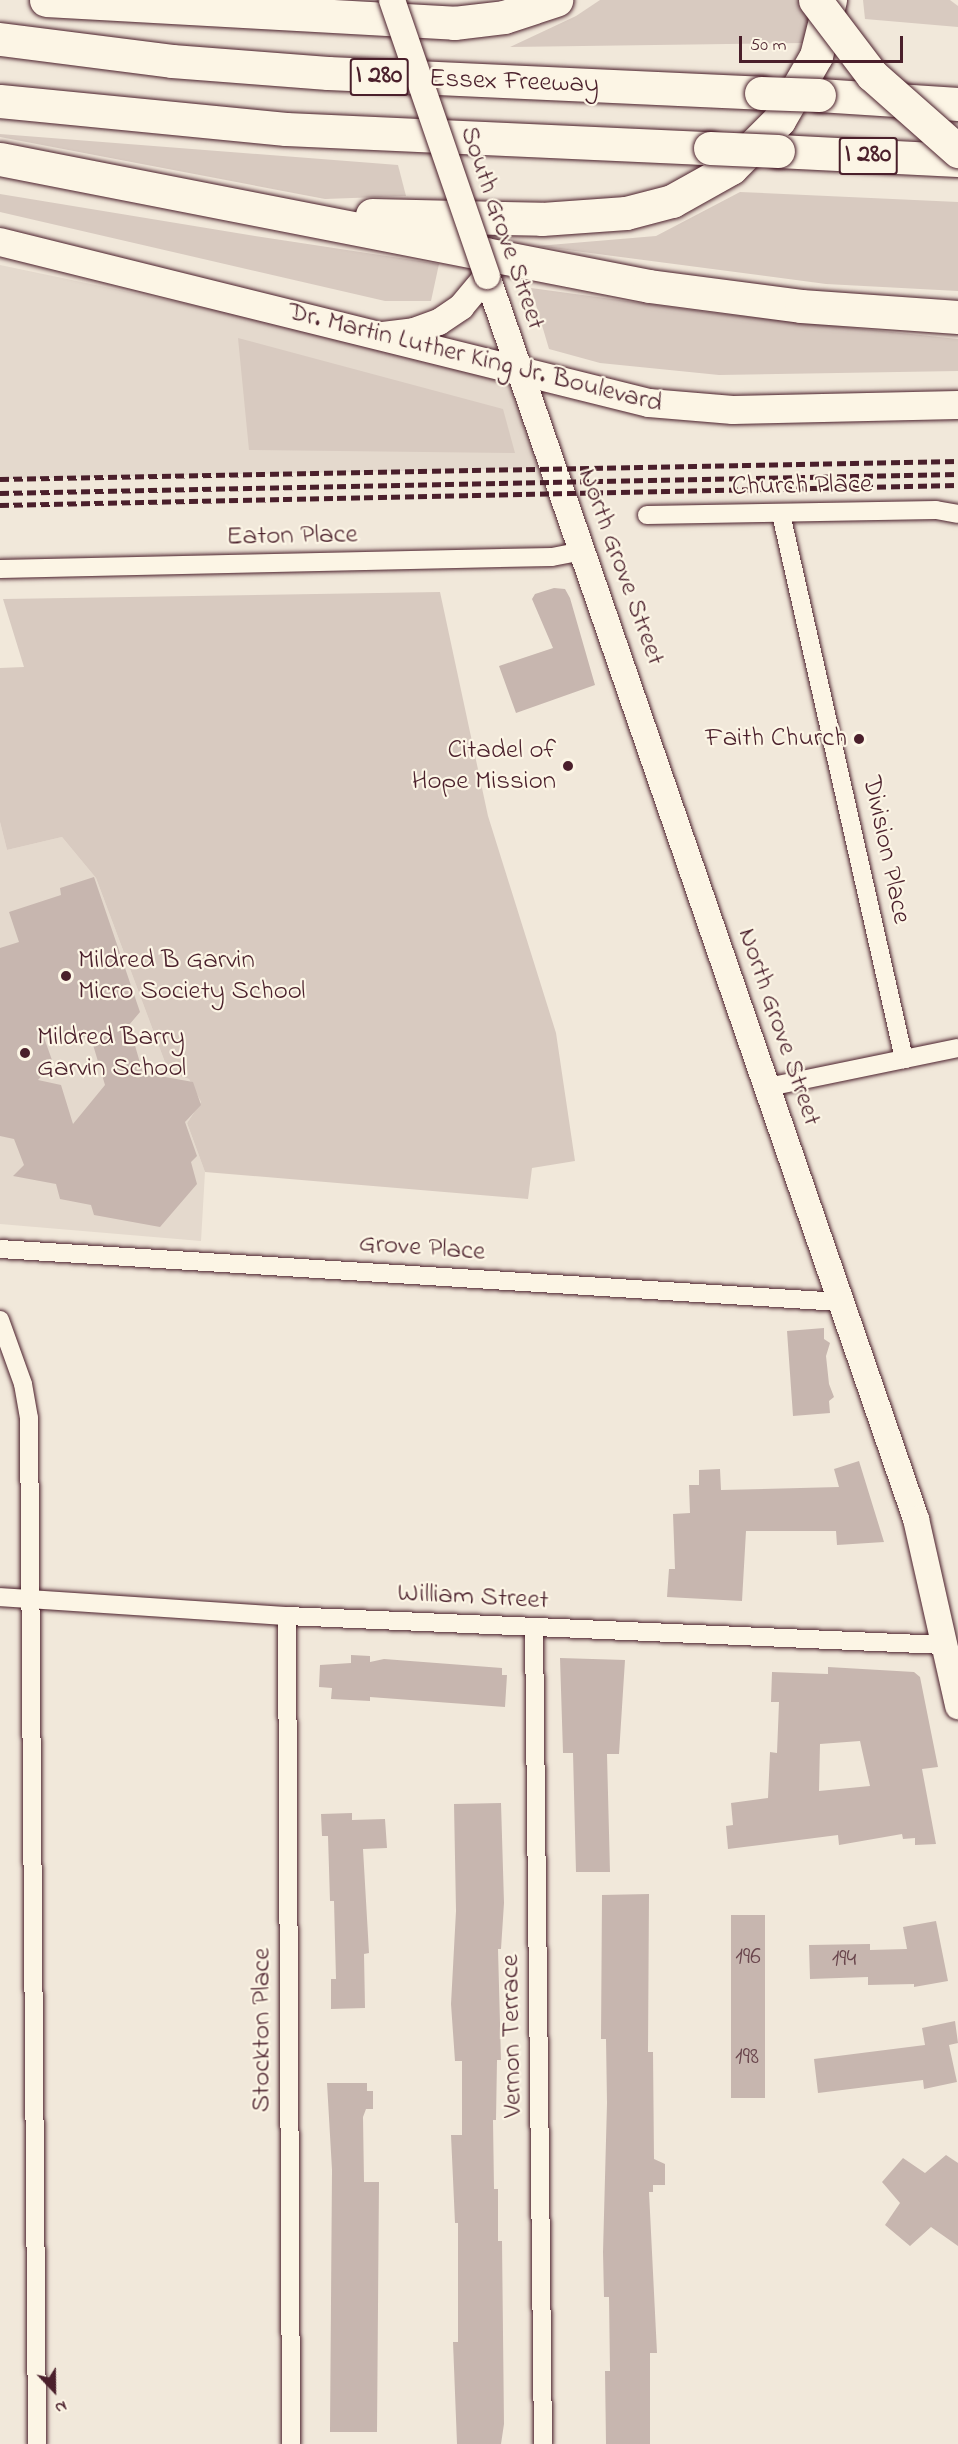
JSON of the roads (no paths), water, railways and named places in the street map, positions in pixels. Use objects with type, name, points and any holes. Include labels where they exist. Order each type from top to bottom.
[{"type":"highway","points":[[46,0],[454,23],[504,17],[556,0]]},
{"type":"highway","points":[[815,0],[872,75],[958,151]]},
{"type":"highway","points":[[192,193],[347,213],[465,220],[584,217],[664,203],[730,168],[768,133],[816,56],[830,0]]},
{"type":"highway","name":"Essex Freeway","points":[[0,39],[172,61],[328,73],[958,104]]},
{"type":"highway","points":[[819,96],[958,87]]},
{"type":"highway","name":"Essex Freeway","points":[[0,101],[286,129],[958,160]]},
{"type":"highway","points":[[0,159],[192,193],[471,253],[649,286],[801,306],[958,317]]},
{"type":"main road","name":"South Grove Street","points":[[392,0],[521,374]]},
{"type":"main road","name":"Dr. Martin Luther King Jr. Boulevard","points":[[0,242],[616,397],[690,408],[774,410],[958,405]]},
{"type":"main road","points":[[370,335],[401,334],[439,322],[461,307],[487,276]]},
{"type":"main road","name":"North Grove Street","points":[[521,374],[584,551],[916,1519],[958,1706]]},
{"type":"street","name":"Church Place","points":[[647,515],[936,510],[958,514]]},
{"type":"street","name":"Division Place","points":[[781,514],[904,1059]]},
{"type":"street","name":"Eaton Place","points":[[0,569],[552,557],[584,551]]},
{"type":"street","points":[[768,1087],[958,1048]]},
{"type":"street","name":"Grove Place","points":[[0,1249],[840,1302]]},
{"type":"street","points":[[0,1320],[28,1406],[37,2444]]},
{"type":"street","name":"William Street","points":[[0,1597],[287,1616],[944,1645]]},
{"type":"street","name":"Stockton Place","points":[[287,1616],[291,2444]]},
{"type":"street","name":"Vernon Terrace","points":[[534,1627],[543,2444]]},
{"type":"railway","points":[[0,479],[958,461]]},
{"type":"railway","points":[[0,493],[958,474]]},
{"type":"railway","points":[[0,505],[958,485]]},
{"type":"place","name":"Faith Church","points":[[859,739]]},
{"type":"place","name":"Citadel of Hope Mission","points":[[568,766]]},
{"type":"place","name":"Mildred B Garvin Micro Society School","points":[[66,976]]},
{"type":"place","name":"Mildred Barry Garvin School","points":[[25,1053]]}]
